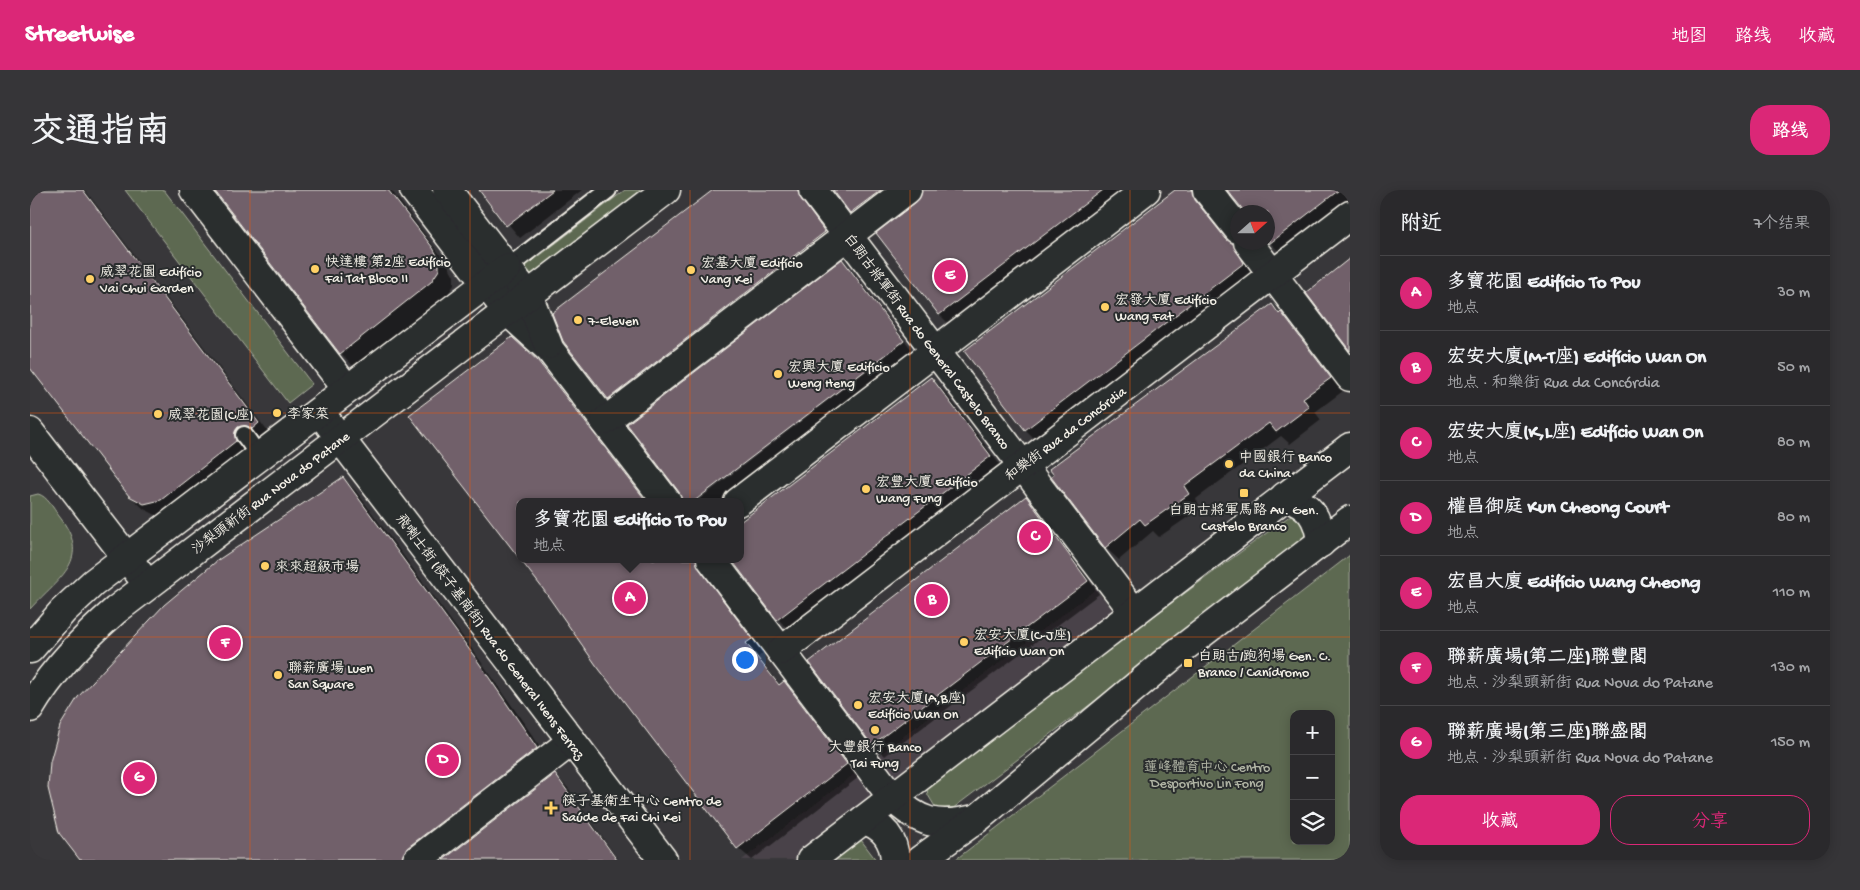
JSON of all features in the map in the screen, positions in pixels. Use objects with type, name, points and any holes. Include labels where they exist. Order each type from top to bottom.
[{"type":"street","points":[[194,190],[347,389]]},
{"type":"street","points":[[414,190],[496,276],[550,350],[664,498]]},
{"type":"street","points":[[448,190],[496,276]]},
{"type":"street","name":"沙梨頭新街 Rua Nova do Patane","points":[[30,708],[40,691],[90,633],[148,585],[666,190]]},
{"type":"street","name":"白朗古將軍街 Rua do General Castelo Branco","points":[[812,190],[1134,612]]},
{"type":"street","points":[[605,421],[906,190]]},
{"type":"street","points":[[743,498],[1146,190]]},
{"type":"street","points":[[1208,190],[1230,219]]},
{"type":"street","name":"和樂街 Rua da Concórdia","points":[[780,651],[1350,215]]},
{"type":"street","points":[[1254,250],[1350,377]]},
{"type":"street","points":[[30,649],[63,611],[93,583],[255,448],[319,411],[496,276]]},
{"type":"street","name":"飛喇士街 (筷子基南街) Rua do General Ivens Ferraz","points":[[319,411],[663,860]]},
{"type":"street","points":[[30,432],[148,585]]},
{"type":"street","points":[[811,860],[1350,448]]},
{"type":"street","points":[[1285,496],[1308,507],[1316,517],[1321,543]]},
{"type":"street","points":[[920,860],[978,818],[1170,658],[1350,520]]},
{"type":"street","points":[[713,563],[892,797],[909,813],[930,822],[952,824],[978,818]]},
{"type":"street","points":[[417,860],[572,741]]},
{"type":"street","points":[[862,820],[872,823],[883,830],[890,840],[895,860]]},
{"type":"lane","points":[[496,276],[608,190]]},
{"type":"shaded area","points":[[1096,589],[1116,615],[794,860],[742,860]]},
{"type":"green space","points":[[125,190],[164,190],[312,384],[288,403]]},
{"type":"green space","points":[[625,190],[647,190],[533,276],[528,278],[522,271],[525,267]]},
{"type":"green space","points":[[38,494],[50,503],[69,531],[73,544],[73,556],[61,577],[30,609],[30,496]]},
{"type":"green space","points":[[1295,512],[1313,536],[948,812],[937,810],[928,795],[926,784]]},
{"type":"green space","name":"蓮峰體育中心 Centro Desportivo Lin Fong","points":[[1350,555],[1350,860],[955,860]]},
{"type":"green space","points":[[858,836],[876,860],[826,860]]},
{"type":"building","name":"威翠花園 Edifício Vai Chui Garden","points":[[30,190],[83,190],[259,423],[252,429],[247,426],[238,427],[235,432],[236,441],[161,500],[144,504],[129,496],[30,368]]},
{"type":"building","name":"快達樓 第2座 Edifício Fai Tat Bloco II","points":[[214,190],[388,190],[433,248],[439,259],[439,270],[431,282],[340,354]]},
{"type":"building","points":[[479,190],[553,190],[506,226]]},
{"type":"building","name":"宏基大廈 Edifício Vang Kei","points":[[713,190],[798,190],[801,199],[825,232],[608,399],[563,341],[552,313]]},
{"type":"building","points":[[833,190],[881,190],[850,213]]},
{"type":"building","points":[[922,190],[1103,190],[939,315],[876,233],[916,202]]},
{"type":"building","name":"宏發大廈 Edifício Wang Fat","points":[[1175,190],[1192,190],[1195,200],[1230,242],[1230,250],[1236,250],[1244,263],[1025,430],[964,351]]},
{"type":"building","points":[[1227,190],[1339,190],[1275,239],[1275,205],[1239,205]]},
{"type":"building","points":[[1350,258],[1350,351],[1306,293]]},
{"type":"building","name":"宏興大廈 Edifício Weng Heng","points":[[842,259],[904,341],[698,498],[681,498],[679,492],[627,424]]},
{"type":"building","points":[[1272,304],[1279,314],[1281,312],[1331,378],[1303,398],[1309,407],[1276,432],[1269,423],[1184,486],[1189,494],[1145,525],[1140,519],[1105,548],[1051,477],[1054,475],[1049,469]]},
{"type":"building","points":[[512,337],[538,361],[644,498],[516,498],[516,554],[409,415]]},
{"type":"building","name":"宏豐大廈 Edifício Wang Fung","points":[[931,377],[991,456],[777,620],[734,563],[744,563],[744,519]]},
{"type":"building","name":"聯薪廣場 Luen San Square","points":[[343,477],[477,660],[537,748],[407,848],[402,860],[80,860],[59,833],[48,788],[50,762],[60,726],[78,697],[164,605],[218,560]]},
{"type":"building","points":[[1026,496],[1088,581],[872,745],[809,662]]},
{"type":"building","points":[[523,563],[697,563],[699,568],[752,639],[746,643],[779,685],[784,681],[847,764],[737,849],[596,665]]},
{"type":"building","name":"筷子基衛生中心 Centro de Saúde de Fai Chi Kei","points":[[555,774],[617,860],[443,860]]},
{"type":"place","name":"快達樓 第2座 Edifício Fai Tat Bloco II","points":[[315,269]]},
{"type":"place","name":"宏基大廈 Edifício Vang Kei","points":[[691,270]]},
{"type":"place","name":"宏昌大廈 Edifício Wang Cheong","points":[[950,276]]},
{"type":"place","name":"威翠花園 Edifício Vai Chui Garden","points":[[90,279]]},
{"type":"place","name":"宏發大廈 Edifício Wang Fat","points":[[1105,307]]},
{"type":"place","name":"7-Eleven","points":[[578,320]]},
{"type":"place","name":"宏興大廈 Edifício Weng Heng","points":[[778,374]]},
{"type":"place","name":"李家菜","points":[[277,413]]},
{"type":"place","name":"威翠花園(C座)","points":[[158,414]]},
{"type":"place","name":"中國銀行 Banco da China","points":[[1229,464]]},
{"type":"place","name":"宏豐大廈 Edifício Wang Fung","points":[[866,489]]},
{"type":"place","name":"白朗古將軍馬路 Av. Gen. Castelo Branco","points":[[1244,493]]},
{"type":"place","name":"宏安大廈(K,L座) Edifício Wan On","points":[[1035,537]]},
{"type":"place","name":"來來超級市場","points":[[265,566]]},
{"type":"place","name":"多寶花園 Edifício To Pou","points":[[630,598]]},
{"type":"place","name":"宏安大廈(M-T座) Edifício Wan On","points":[[932,600]]},
{"type":"place","name":"宏安大廈(C-J座) Edifício Wan On","points":[[964,642]]},
{"type":"place","name":"聯薪廣場(第二座)聯豐閣","points":[[225,643]]},
{"type":"place","name":"白朗古/跑狗場 Gen. C. Branco / Canídromo","points":[[1188,663]]},
{"type":"place","name":"聯薪廣場 Luen San Square","points":[[278,675]]},
{"type":"place","name":"宏安大廈(A,B座) Edifício Wan On","points":[[858,705]]},
{"type":"place","name":"大豐銀行 Banco Tai Fung","points":[[875,730]]},
{"type":"place","name":"權昌御庭 Kun Cheong Court","points":[[443,760]]},
{"type":"place","name":"聯薪廣場(第三座)聯盛閣","points":[[139,778]]},
{"type":"place","name":"筷子基衛生中心 Centro de Saúde de Fai Chi Kei","points":[[551,808]]}]
